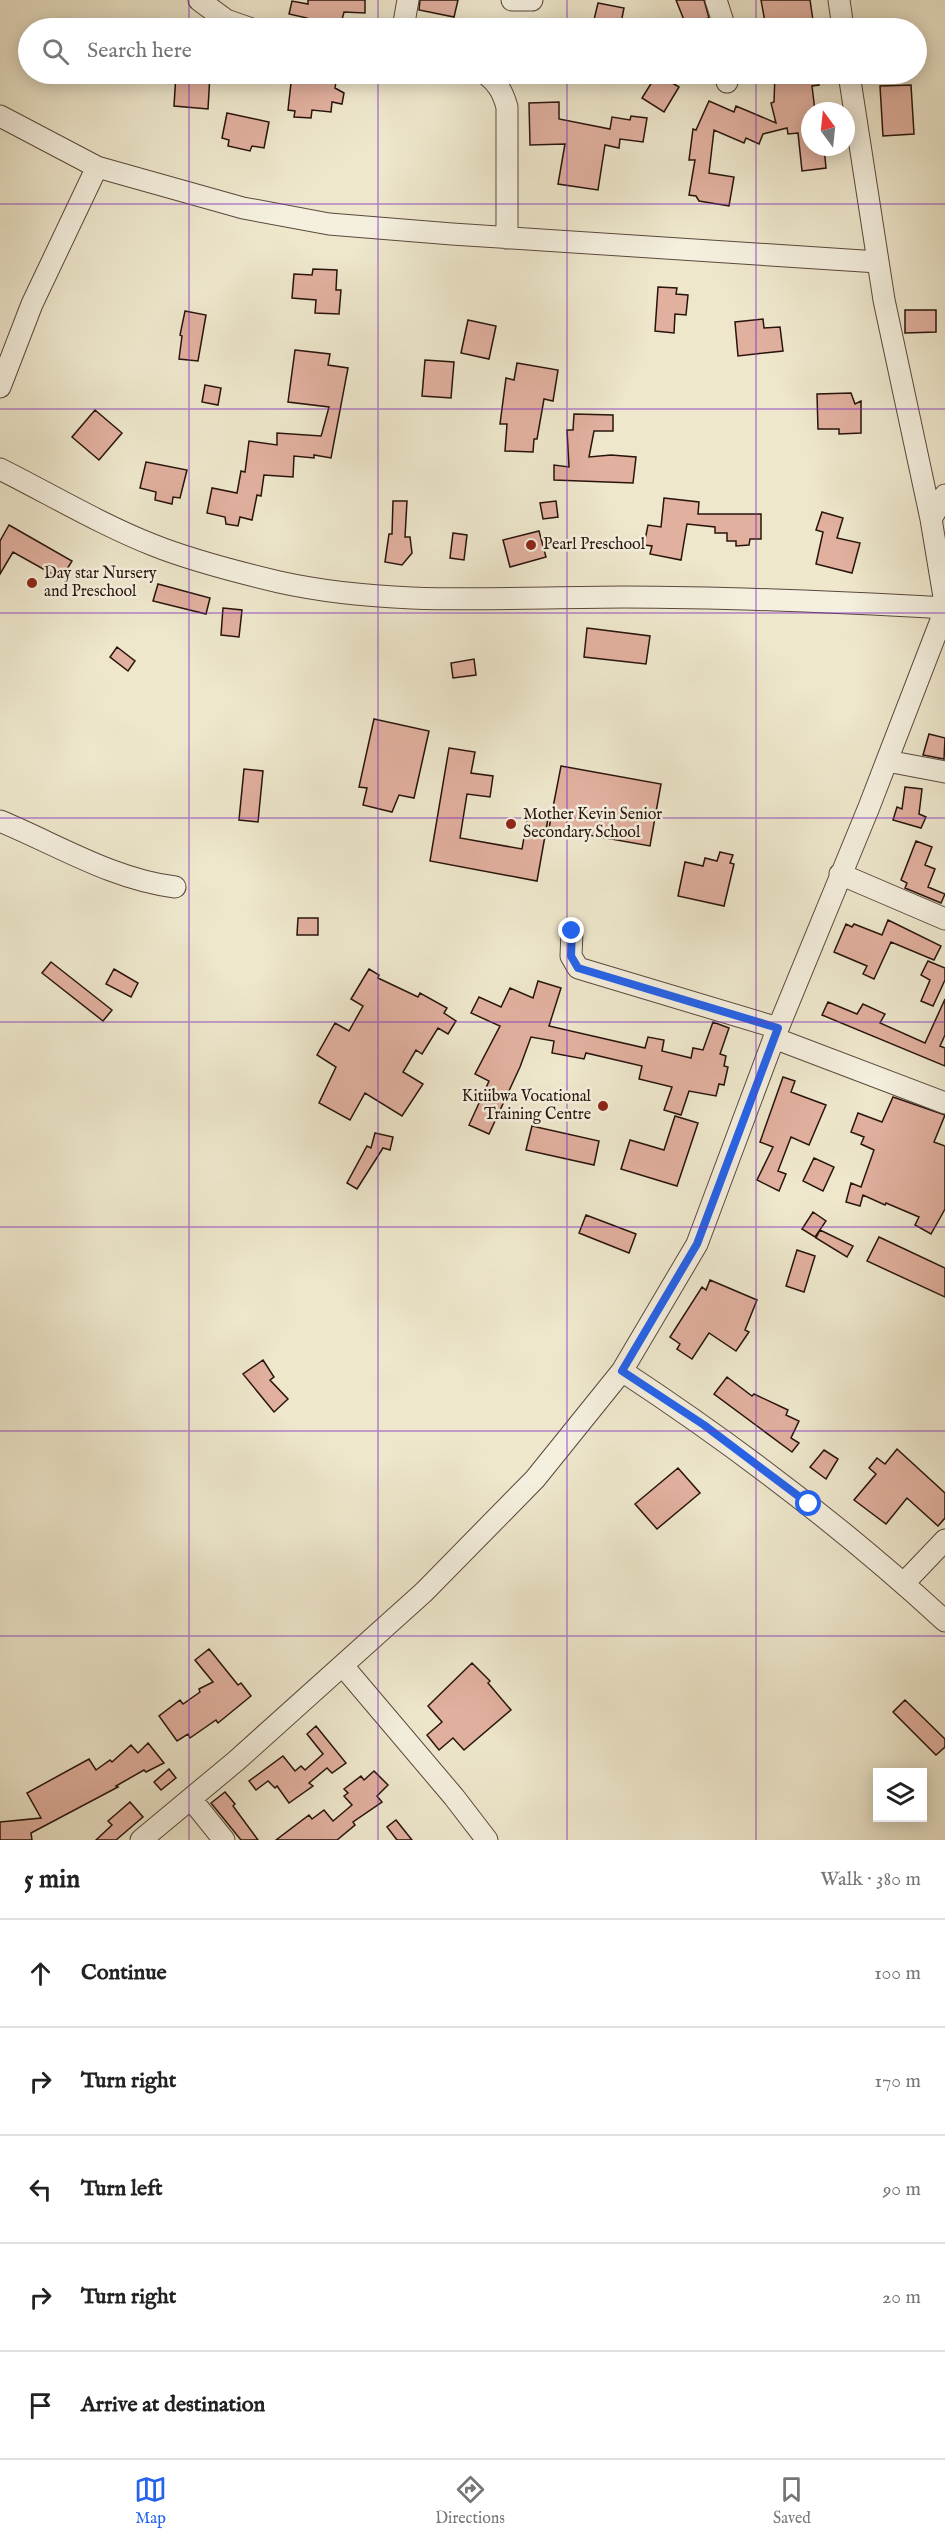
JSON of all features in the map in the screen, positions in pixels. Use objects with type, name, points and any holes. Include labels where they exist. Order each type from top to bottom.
[{"type":"street","points":[[199,0],[223,18]]},
{"type":"street","points":[[405,18],[408,0]]},
{"type":"street","points":[[512,0],[532,0]]},
{"type":"street","points":[[716,0],[722,18]]},
{"type":"street","points":[[839,0],[842,18]]},
{"type":"street","points":[[497,84],[503,93],[507,107],[507,238]]},
{"type":"street","points":[[851,84],[896,361],[931,519],[945,603]]},
{"type":"street","points":[[0,116],[96,167],[243,208],[329,224],[878,262]]},
{"type":"street","points":[[0,387],[32,304],[96,167]]},
{"type":"street","points":[[0,468],[153,545],[218,566],[280,582],[340,592],[410,599],[703,598],[945,609],[887,761],[776,1033],[697,1244],[622,1371],[535,1479],[424,1592],[343,1666],[141,1840]]},
{"type":"street","points":[[931,519],[945,495]]},
{"type":"street","points":[[887,761],[945,772]]},
{"type":"street","points":[[0,821],[85,861],[146,883],[175,887]]},
{"type":"street","points":[[840,874],[945,920]]},
{"type":"street","points":[[572,931],[571,956],[578,968],[776,1033],[945,1103]]},
{"type":"street","points":[[622,1371],[712,1431],[809,1504],[904,1583],[945,1621]]},
{"type":"street","points":[[904,1583],[945,1540]]},
{"type":"street","points":[[343,1666],[454,1797],[487,1840]]},
{"type":"street","points":[[191,1799],[224,1840]]},
{"type":"building","points":[[308,0],[365,0],[365,13],[344,12],[342,18],[307,18],[289,14],[292,1],[308,4]]},
{"type":"building","points":[[420,0],[458,0],[454,17],[419,10]]},
{"type":"building","points":[[676,0],[704,0],[709,18],[683,18]]},
{"type":"building","points":[[761,0],[810,0],[813,18],[764,18]]},
{"type":"building","points":[[598,3],[624,8],[622,18],[594,18]]},
{"type":"building","points":[[175,84],[209,84],[208,109],[174,106]]},
{"type":"building","points":[[291,84],[336,84],[335,88],[344,93],[342,104],[332,102],[331,112],[312,110],[311,118],[294,117],[295,111],[288,110]]},
{"type":"building","points":[[651,84],[674,84],[679,87],[664,112],[642,98]]},
{"type":"building","points":[[775,84],[819,84],[812,86],[814,102],[801,102],[801,156],[825,156],[826,168],[802,171],[798,133],[788,134],[787,128],[763,134],[759,144],[746,138],[744,143],[714,130],[709,173],[734,177],[729,206],[699,201],[696,196],[689,195],[695,160],[689,160],[693,129],[696,130],[709,101],[734,112],[736,106],[776,123],[771,103],[774,102]]},
{"type":"building","points":[[911,85],[914,134],[883,136],[880,86]]},
{"type":"building","points":[[559,102],[559,119],[610,129],[612,117],[630,120],[631,116],[647,118],[643,142],[620,139],[619,148],[605,145],[598,190],[558,184],[565,144],[530,145],[529,103]]},
{"type":"building","points":[[227,113],[269,122],[264,148],[252,146],[250,151],[228,146],[229,140],[222,138]]},
{"type":"building","points":[[313,269],[337,270],[336,290],[341,290],[339,314],[315,313],[316,300],[292,298],[294,274],[312,275]]},
{"type":"building","points":[[658,287],[677,288],[676,294],[688,295],[686,315],[675,314],[674,333],[655,331]]},
{"type":"building","points":[[905,310],[936,310],[936,332],[905,333]]},
{"type":"building","points":[[185,311],[206,315],[198,361],[179,359],[182,336],[180,335]]},
{"type":"building","points":[[763,319],[764,328],[780,327],[783,351],[738,356],[735,322]]},
{"type":"building","points":[[468,320],[496,326],[489,359],[461,353]]},
{"type":"building","points":[[295,350],[330,354],[328,365],[348,368],[331,458],[314,455],[314,458],[294,456],[293,477],[264,475],[261,496],[257,495],[252,520],[240,517],[238,526],[226,524],[225,517],[207,513],[212,488],[237,493],[241,471],[245,472],[249,441],[277,445],[277,433],[321,436],[329,407],[288,402]]},
{"type":"building","points":[[425,360],[454,362],[451,398],[422,396]]},
{"type":"building","points":[[517,363],[558,370],[553,401],[544,399],[533,452],[505,451],[507,424],[500,424],[506,378],[514,380]]},
{"type":"building","points":[[205,385],[221,388],[218,405],[202,402]]},
{"type":"building","points":[[851,393],[855,404],[861,401],[861,433],[839,434],[839,429],[818,429],[817,394]]},
{"type":"building","points":[[95,410],[122,433],[99,460],[72,437]]},
{"type":"building","points":[[574,414],[613,415],[613,431],[594,431],[589,457],[611,455],[636,457],[633,483],[554,480],[554,465],[569,467],[567,430],[573,430]]},
{"type":"building","points":[[146,462],[187,470],[180,498],[173,497],[172,504],[155,500],[156,492],[140,488]]},
{"type":"building","points":[[664,498],[699,502],[698,514],[761,514],[761,539],[750,539],[749,545],[736,546],[736,541],[727,541],[727,533],[715,533],[715,527],[687,524],[681,560],[650,554],[652,546],[644,545],[648,525],[661,527]]},
{"type":"building","points":[[393,501],[407,501],[405,537],[410,537],[412,553],[402,565],[385,562],[389,534],[392,534]]},
{"type":"building","points":[[556,501],[558,517],[543,519],[540,503]]},
{"type":"building","points":[[822,512],[843,518],[837,538],[860,543],[852,573],[816,564],[823,532],[816,530]]},
{"type":"building","points":[[9,525],[72,561],[61,579],[13,552],[0,574],[0,541]]},
{"type":"building","points":[[539,531],[546,557],[510,567],[503,540]]},
{"type":"building","points":[[453,533],[467,535],[464,560],[450,558]]},
{"type":"building","points":[[158,584],[210,598],[206,614],[153,601]]},
{"type":"building","points":[[223,608],[242,610],[239,637],[221,635]]},
{"type":"building","points":[[587,628],[650,636],[646,664],[584,657]]},
{"type":"building","points":[[117,647],[135,661],[128,671],[110,657]]},
{"type":"building","points":[[474,659],[476,675],[453,678],[451,663]]},
{"type":"building","points":[[374,719],[429,731],[414,798],[399,795],[392,812],[363,805],[367,788],[359,787]]},
{"type":"building","points":[[929,734],[945,738],[944,759],[923,755]]},
{"type":"building","points":[[449,748],[475,752],[471,773],[493,776],[490,797],[467,794],[460,838],[522,849],[528,815],[548,819],[537,881],[430,861]]},
{"type":"building","points":[[561,766],[661,784],[650,846],[549,828]]},
{"type":"building","points":[[244,769],[263,771],[258,822],[239,820]]},
{"type":"building","points":[[905,787],[922,789],[919,814],[926,817],[921,828],[893,820],[897,807],[902,809]]},
{"type":"building","points":[[916,841],[932,847],[925,865],[935,869],[928,887],[945,894],[941,903],[905,888],[907,883],[901,880]]},
{"type":"building","points":[[720,852],[733,855],[730,863],[734,864],[724,906],[678,896],[685,862],[703,866],[705,858],[717,861]]},
{"type":"building","points":[[298,918],[318,918],[318,935],[297,935]]},
{"type":"building","points":[[888,920],[941,946],[934,960],[891,942],[874,979],[863,974],[867,966],[834,952],[846,924],[852,927],[854,924],[882,935]]},
{"type":"building","points":[[928,961],[945,968],[945,980],[933,1006],[921,1001],[930,980],[921,975]]},
{"type":"building","points":[[51,962],[112,1010],[103,1021],[42,973]]},
{"type":"building","points":[[114,969],[138,983],[131,997],[106,984]]},
{"type":"building","points":[[369,969],[379,975],[378,978],[418,997],[420,993],[447,1008],[444,1013],[456,1021],[448,1034],[438,1028],[422,1054],[416,1050],[403,1072],[423,1084],[402,1116],[365,1093],[350,1120],[319,1103],[336,1067],[317,1055],[335,1023],[349,1031],[363,1006],[351,999]]},
{"type":"building","points":[[538,981],[561,988],[549,1026],[645,1048],[648,1037],[664,1040],[662,1051],[691,1058],[693,1048],[703,1050],[713,1022],[729,1028],[720,1054],[726,1056],[724,1066],[728,1067],[724,1085],[719,1084],[716,1096],[689,1091],[681,1115],[664,1110],[672,1087],[639,1079],[642,1066],[586,1053],[584,1059],[552,1053],[554,1041],[531,1037],[520,1067],[489,1134],[469,1125],[489,1081],[475,1074],[500,1026],[471,1013],[479,997],[501,1007],[510,988],[533,998]]},
{"type":"building","points":[[945,999],[945,1035],[940,1046],[945,1048],[945,1066],[822,1015],[828,1002],[857,1014],[863,1004],[885,1014],[880,1023],[925,1043]]},
{"type":"building","points":[[783,1077],[795,1081],[791,1092],[826,1105],[809,1145],[791,1137],[778,1171],[786,1174],[779,1191],[757,1180],[773,1147],[760,1142]]},
{"type":"building","points":[[893,1097],[945,1115],[934,1142],[945,1146],[945,1209],[931,1234],[915,1225],[919,1217],[886,1203],[885,1205],[863,1195],[860,1206],[846,1202],[851,1183],[861,1187],[874,1150],[861,1144],[864,1137],[851,1132],[858,1113],[882,1122]]},
{"type":"building","points":[[675,1116],[698,1123],[677,1186],[621,1169],[630,1140],[664,1150]]},
{"type":"building","points":[[532,1126],[599,1141],[594,1165],[526,1150]]},
{"type":"building","points":[[375,1133],[393,1137],[390,1150],[383,1148],[357,1189],[347,1183],[367,1146],[371,1148]]},
{"type":"building","points":[[814,1158],[834,1167],[823,1191],[803,1181]]},
{"type":"building","points":[[813,1212],[826,1221],[815,1237],[802,1229]]},
{"type":"building","points":[[586,1215],[636,1234],[629,1253],[579,1233]]},
{"type":"building","points":[[820,1230],[853,1246],[847,1257],[816,1238]]},
{"type":"building","points":[[879,1237],[945,1268],[945,1297],[867,1261]]},
{"type":"building","points":[[797,1250],[815,1256],[804,1292],[786,1286]]},
{"type":"building","points":[[710,1280],[757,1300],[745,1330],[749,1332],[736,1351],[709,1333],[692,1359],[677,1349],[680,1344],[670,1337],[702,1287],[706,1290]]},
{"type":"building","points":[[263,1360],[274,1377],[270,1380],[288,1399],[274,1412],[243,1374]]},
{"type":"building","points":[[727,1377],[752,1396],[754,1394],[788,1410],[786,1415],[799,1421],[791,1438],[799,1443],[792,1452],[714,1394]]},
{"type":"building","points":[[897,1449],[945,1493],[945,1518],[938,1526],[907,1498],[886,1524],[854,1500],[876,1474],[869,1468],[877,1458],[885,1464]]},
{"type":"building","points":[[824,1450],[838,1459],[826,1479],[810,1467]]},
{"type":"building","points":[[678,1468],[700,1493],[657,1529],[635,1504]]},
{"type":"building","points":[[209,1649],[238,1685],[241,1683],[251,1696],[218,1723],[216,1720],[190,1738],[188,1734],[177,1741],[159,1716],[180,1700],[183,1704],[200,1692],[199,1689],[213,1682],[195,1660]]},
{"type":"building","points":[[472,1663],[490,1681],[488,1683],[511,1710],[464,1750],[453,1738],[439,1750],[427,1735],[442,1722],[428,1706]]},
{"type":"building","points":[[905,1700],[945,1739],[945,1747],[936,1755],[893,1712]]},
{"type":"building","points":[[316,1726],[346,1763],[332,1773],[327,1768],[309,1783],[313,1786],[289,1803],[277,1786],[275,1788],[268,1781],[256,1790],[249,1781],[283,1756],[295,1771],[301,1766],[305,1770],[323,1754],[307,1734]]},
{"type":"building","points":[[148,1743],[164,1763],[146,1772],[144,1770],[116,1786],[118,1787],[31,1833],[32,1840],[0,1840],[0,1822],[41,1818],[27,1793],[89,1759],[96,1770],[110,1760],[112,1762],[131,1745],[138,1753]]},
{"type":"building","points":[[169,1769],[176,1778],[161,1790],[154,1782]]},
{"type":"building","points":[[374,1771],[388,1785],[377,1796],[382,1802],[353,1822],[355,1825],[337,1840],[276,1840],[309,1815],[312,1819],[324,1810],[333,1821],[352,1805],[344,1796],[348,1793],[344,1789],[361,1776],[364,1780]]},
{"type":"building","points":[[225,1792],[258,1840],[241,1840],[211,1803]]},
{"type":"building","points":[[130,1802],[143,1817],[116,1840],[96,1840],[112,1825],[108,1821]]},
{"type":"building","points":[[396,1820],[412,1840],[397,1840],[387,1827]]},
{"type":"place","name":"Pearl Preschool","points":[[531,545]]},
{"type":"place","name":"Day star Nursery and Preschool","points":[[32,583]]},
{"type":"place","name":"Mother Kevin Senior Secondary School","points":[[511,824]]},
{"type":"place","name":"Kitiibwa Vocational Training Centre","points":[[603,1106]]},
{"type":"route","points":[[572,931],[571,956],[578,968],[778,1028],[697,1244],[622,1371],[704,1425],[809,1504]]}]
